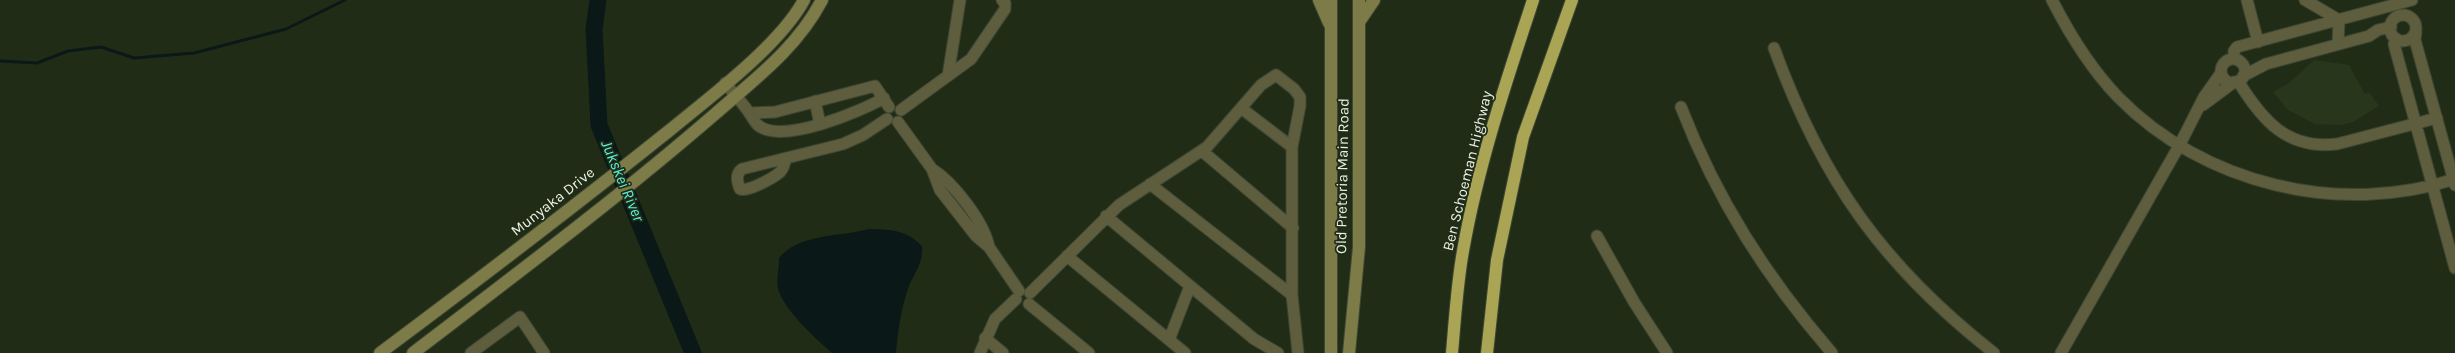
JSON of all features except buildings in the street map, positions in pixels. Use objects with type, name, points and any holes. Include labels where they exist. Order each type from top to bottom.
[{"type":"highway","name":"Ben Schoeman Highway","points":[[1452,353],[1463,251],[1477,185],[1503,92],[1533,0]]},
{"type":"highway","points":[[1487,353],[1497,260],[1523,137],[1570,3]]},
{"type":"main road","name":"Munyaka Drive","points":[[380,353],[566,214],[679,122],[725,83],[786,26],[804,0]]},
{"type":"main road","points":[[413,353],[574,229],[759,78],[788,49],[805,28],[822,0]]},
{"type":"main road","points":[[1319,0],[1331,30]]},
{"type":"main road","name":"Old Pretoria Main Road","points":[[1330,353],[1331,0]]},
{"type":"main road","name":"Old Pretoria Main Road","points":[[1350,353],[1359,247],[1359,0]]},
{"type":"main road","points":[[1360,22],[1374,0]]},
{"type":"street","points":[[948,76],[960,0]]},
{"type":"street","points":[[901,110],[948,76],[977,52],[1005,9],[1005,3],[1002,0]]},
{"type":"street","points":[[2052,0],[2079,48],[2109,88],[2129,108],[2179,146],[2234,172],[2282,187],[2330,194],[2378,194],[2455,182],[2415,40],[2416,25],[2409,17],[2401,15],[2394,31]]},
{"type":"street","points":[[2247,0],[2258,42]]},
{"type":"street","points":[[2305,0],[2339,20]]},
{"type":"street","points":[[2409,17],[2408,1],[2238,47],[2234,50],[2238,62],[2238,80],[2253,106],[2272,126],[2298,141],[2310,144],[2322,146],[2337,144],[2437,118]]},
{"type":"street","points":[[2388,6],[2394,31],[2394,44],[2455,268]]},
{"type":"street","points":[[2338,44],[2339,20]]},
{"type":"street","points":[[2200,107],[2238,80],[2266,64],[2369,36],[2394,31],[2408,40],[2416,32]]},
{"type":"street","points":[[1774,48],[1806,128],[1839,188],[1877,242],[1918,288],[1948,317],[1994,353]]},
{"type":"street","points":[[2061,353],[2179,146],[2204,97],[2221,73],[2225,62],[2266,64]]},
{"type":"street","points":[[2221,73],[2226,80],[2238,80]]},
{"type":"street","points":[[980,353],[995,319],[1003,309],[1024,297],[1106,216],[1150,184],[1202,151],[1216,138],[1266,80],[1276,75],[1280,76],[1300,97],[1299,116],[1292,147],[1292,295],[1298,353]]},
{"type":"street","points":[[725,83],[750,113],[758,126],[768,131],[793,130],[820,124],[887,103],[897,106],[901,110],[902,118],[898,122],[891,122],[887,119],[885,114],[887,103],[876,86],[775,112],[750,113]]},
{"type":"street","points":[[815,101],[820,124]]},
{"type":"street","points":[[1681,107],[1712,177],[1745,239],[1787,299],[1832,353]]},
{"type":"street","points":[[1241,108],[1292,147]]},
{"type":"street","points":[[786,158],[853,141],[887,119]]},
{"type":"street","points":[[898,122],[932,169],[952,187],[974,226],[1024,297],[1089,353]]},
{"type":"street","points":[[1202,151],[1293,228]]},
{"type":"street","points":[[932,169],[937,186],[943,195],[974,226]]},
{"type":"street","points":[[1150,184],[1292,295]]},
{"type":"street","points":[[1106,216],[1254,338],[1278,353]]},
{"type":"street","points":[[1597,236],[1634,302],[1667,353]]},
{"type":"street","points":[[1067,256],[1185,353]]},
{"type":"street","points":[[1169,340],[1190,286]]},
{"type":"street","points":[[472,353],[520,317],[544,353]]},
{"type":"street","points":[[986,338],[1003,353]]},
{"type":"shaded area","points":[[2314,60],[2349,65],[2365,94],[2369,92],[2379,106],[2353,122],[2341,125],[2315,124],[2288,110],[2273,92],[2288,84]]},
{"type":"shaded area","points":[[869,229],[884,229],[898,232],[910,237],[922,246],[920,264],[910,283],[903,304],[896,353],[832,353],[801,324],[781,297],[777,285],[779,258],[787,250],[797,244],[809,240]]},
{"type":"waterway","points":[[0,61],[37,63],[68,51],[101,47],[134,58],[194,53],[286,29],[345,0]]},
{"type":"waterway","name":"Jukskei River","points":[[598,0],[594,29],[599,125],[693,353]]}]
